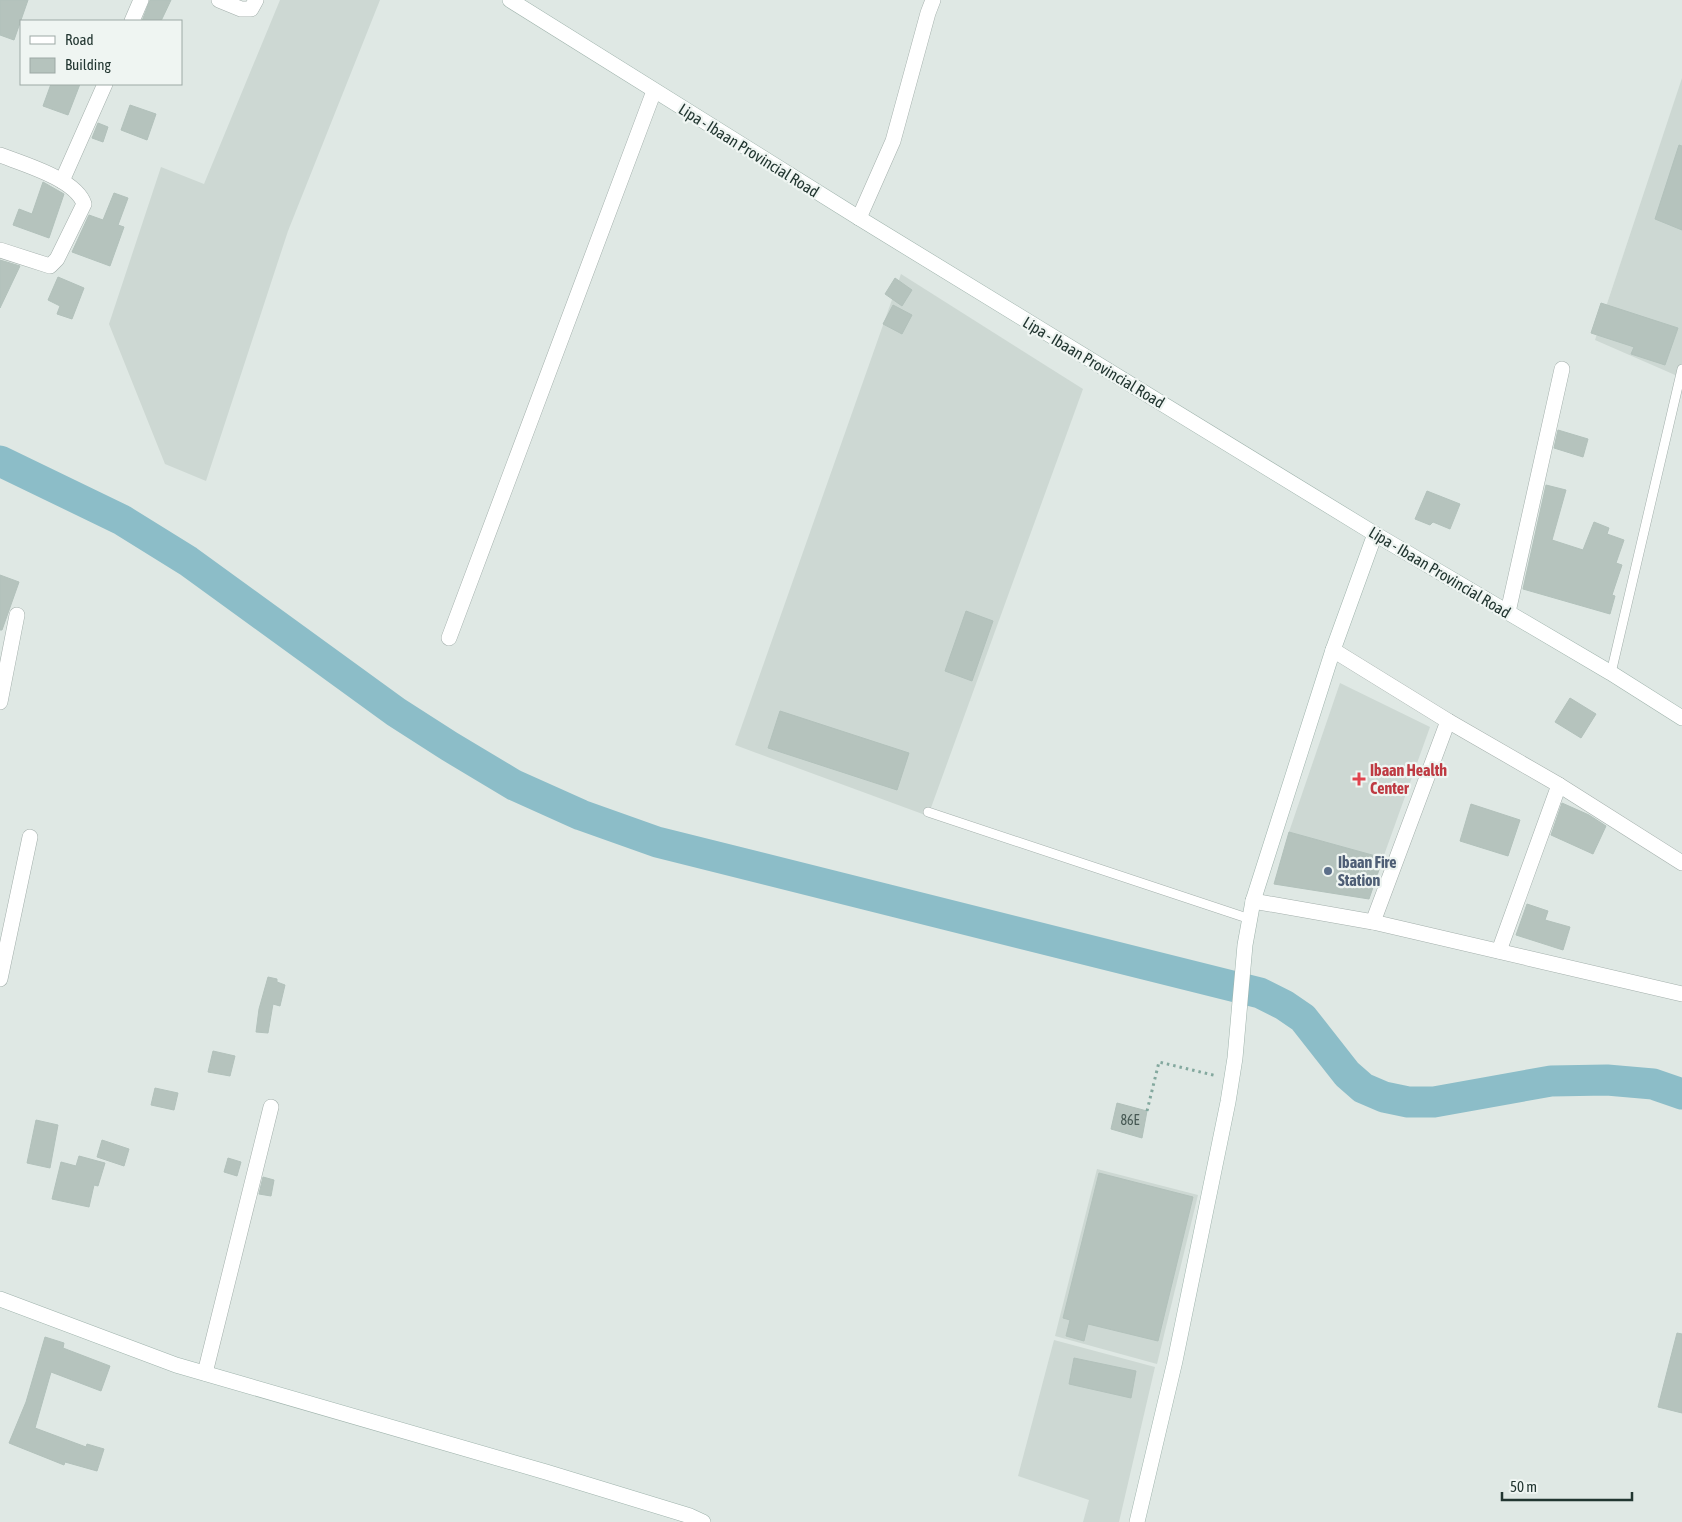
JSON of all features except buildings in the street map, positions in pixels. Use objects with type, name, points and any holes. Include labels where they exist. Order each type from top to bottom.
[{"type":"street","points":[[132,20],[141,0]]},
{"type":"street","points":[[219,0],[242,9],[251,9],[256,0]]},
{"type":"street","name":"Lipa - Ibaan Provincial Road","points":[[510,0],[859,218],[1375,534],[1611,673],[1682,718]]},
{"type":"street","points":[[859,218],[893,141],[933,0]]},
{"type":"street","points":[[62,181],[105,85]]},
{"type":"street","points":[[449,638],[654,91]]},
{"type":"street","points":[[0,155],[62,181],[82,197],[84,204],[58,259],[50,266],[0,250]]},
{"type":"street","points":[[1508,612],[1562,369]]},
{"type":"street","points":[[1137,1522],[1177,1352],[1232,1080],[1245,945],[1253,901],[1333,650],[1375,534]]},
{"type":"street","points":[[0,702],[17,615]]},
{"type":"street","points":[[1333,650],[1448,721],[1559,785],[1682,863]]},
{"type":"street","points":[[1373,922],[1448,721]]},
{"type":"street","points":[[1499,951],[1559,785]]},
{"type":"street","points":[[0,979],[30,837]]},
{"type":"street","points":[[1253,901],[1373,922],[1682,994]]},
{"type":"street","points":[[205,1373],[270,1107]]},
{"type":"street","points":[[0,1300],[176,1365],[546,1472],[690,1516],[703,1522]]},
{"type":"lane","points":[[1611,673],[1682,369]]},
{"type":"lane","points":[[928,812],[1250,919]]},
{"type":"path","points":[[1147,1111],[1159,1062],[1232,1080]]},
{"type":"shaded area","points":[[280,0],[380,0],[288,231],[206,481],[165,464],[109,324],[161,167],[204,184]]},
{"type":"shaded area","points":[[1682,78],[1682,378],[1595,340]]},
{"type":"shaded area","points":[[901,274],[1083,389],[928,816],[735,745]]},
{"type":"shaded area","name":"Ibaan Health Center","points":[[1340,683],[1430,727],[1383,858],[1289,832]]},
{"type":"shaded area","points":[[1097,1169],[1198,1195],[1157,1364],[1055,1336]]},
{"type":"shaded area","points":[[1054,1340],[1155,1367],[1119,1522],[1083,1522],[1089,1500],[1018,1476]]},
{"type":"waterway","points":[[0,461],[122,520],[188,561],[396,712],[514,785],[581,815],[657,842],[1260,993],[1284,1005],[1303,1018],[1347,1074],[1363,1088],[1384,1097],[1408,1102],[1434,1102],[1551,1081],[1607,1080],[1653,1084],[1682,1094]]},
{"type":"place","name":"Ibaan Health Center","points":[[1359,779]]},
{"type":"place","name":"Ibaan Fire Station","points":[[1328,871]]}]
